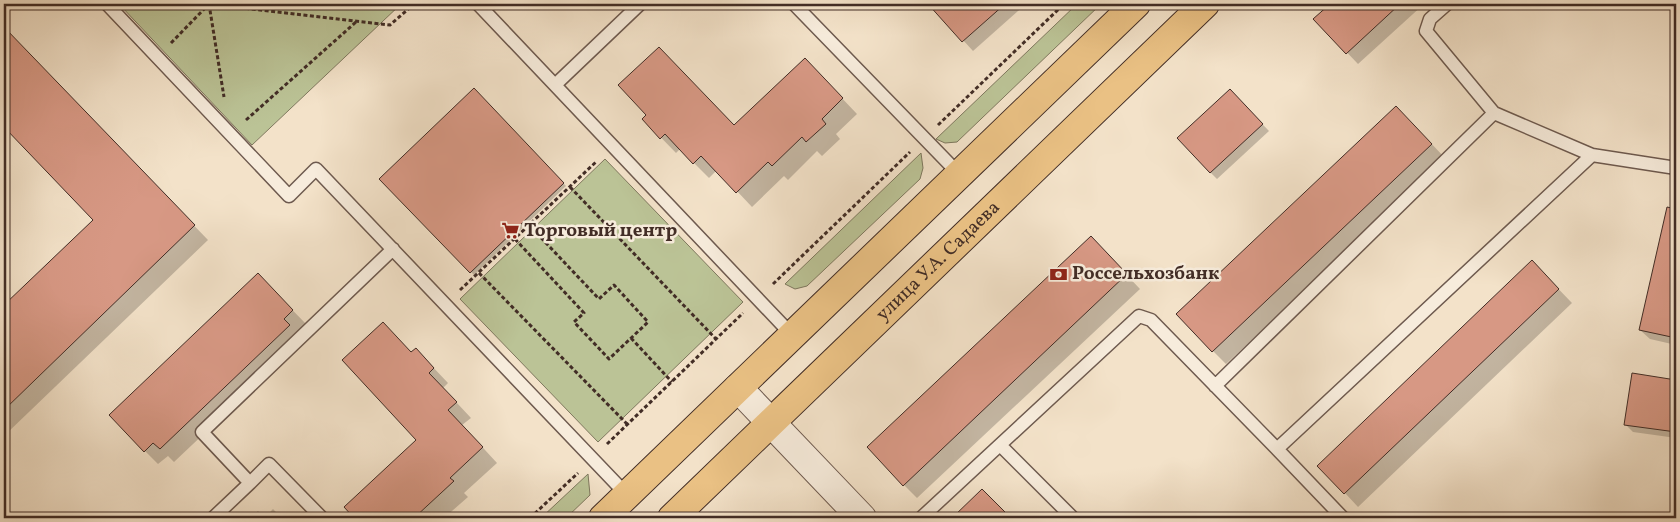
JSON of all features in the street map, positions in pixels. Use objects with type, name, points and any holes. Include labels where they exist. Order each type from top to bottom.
[{"type":"main road","points":[[603,518],[1136,4]]},
{"type":"main road","name":"улица У.А. Садаева","points":[[672,518],[1205,4]]},
{"type":"street","points":[[738,388],[862,518]]},
{"type":"lane","points":[[107,4],[289,196],[316,169],[627,495]]},
{"type":"lane","points":[[478,4],[792,335]]},
{"type":"lane","points":[[555,85],[640,4]]},
{"type":"lane","points":[[794,4],[959,174]]},
{"type":"lane","points":[[1447,4],[1430,19],[1426,31],[1494,113],[1592,155],[1676,168]]},
{"type":"lane","points":[[1215,386],[1494,113]]},
{"type":"lane","points":[[1277,449],[1592,155]]},
{"type":"lane","points":[[250,483],[202,432],[393,250]]},
{"type":"lane","points":[[921,518],[1139,316],[1151,320],[1342,518]]},
{"type":"lane","points":[[1000,445],[1073,518]]},
{"type":"lane","points":[[213,518],[269,464],[322,518]]},
{"type":"path","points":[[158,56],[210,4]]},
{"type":"path","points":[[210,4],[390,25],[414,4]]},
{"type":"path","points":[[210,4],[230,134]]},
{"type":"path","points":[[530,518],[1064,4]]},
{"type":"path","points":[[230,134],[356,22]]},
{"type":"path","points":[[445,305],[613,146]]},
{"type":"path","points":[[570,187],[716,340]]},
{"type":"path","points":[[514,239],[584,313],[574,322],[609,359],[648,322],[614,286],[599,299],[529,225]]},
{"type":"path","points":[[479,272],[628,424]]},
{"type":"path","points":[[631,338],[672,382]]},
{"type":"green space","points":[[119,4],[401,4],[252,145]]},
{"type":"green space","points":[[1077,4],[1101,4],[957,142],[945,143],[936,139]]},
{"type":"green space","points":[[921,153],[923,168],[920,179],[807,286],[795,289],[785,284]]},
{"type":"green space","points":[[605,159],[743,302],[598,442],[460,299]]},
{"type":"green space","points":[[588,474],[590,495],[566,518],[541,518]]},
{"type":"building","points":[[928,4],[1005,4],[962,42]]},
{"type":"building","points":[[1330,4],[1400,4],[1346,54],[1313,19]]},
{"type":"building","points":[[4,27],[195,225],[4,410],[4,305],[93,220],[4,127]]},
{"type":"building","points":[[659,47],[734,125],[805,58],[843,98],[822,119],[826,124],[806,142],[802,137],[772,166],[768,162],[736,193],[701,156],[693,164],[665,134],[660,139],[642,119],[646,115],[618,85]]},
{"type":"building","points":[[474,88],[564,183],[470,273],[379,179]]},
{"type":"building","points":[[1230,89],[1263,124],[1210,173],[1177,138]]},
{"type":"building","points":[[1396,106],[1432,144],[1212,352],[1176,314]]},
{"type":"building","points":[[1667,207],[1676,209],[1676,338],[1639,330]]},
{"type":"building","points":[[1091,236],[1127,274],[903,486],[867,447]]},
{"type":"building","points":[[1532,260],[1559,289],[1344,494],[1317,466]]},
{"type":"building","points":[[258,273],[293,310],[284,319],[290,325],[160,449],[153,443],[144,452],[109,415]]},
{"type":"building","points":[[383,322],[411,352],[416,348],[434,368],[429,373],[457,402],[448,410],[483,447],[450,478],[454,481],[414,518],[354,518],[344,507],[416,440],[342,360]]},
{"type":"building","points":[[1632,373],[1676,380],[1676,432],[1624,425]]},
{"type":"building","points":[[982,489],[1011,518],[952,518]]},
{"type":"place","name":"Торговый центр","points":[[510,231]]},
{"type":"place","name":"Россельхозбанк","points":[[1058,274]]}]
